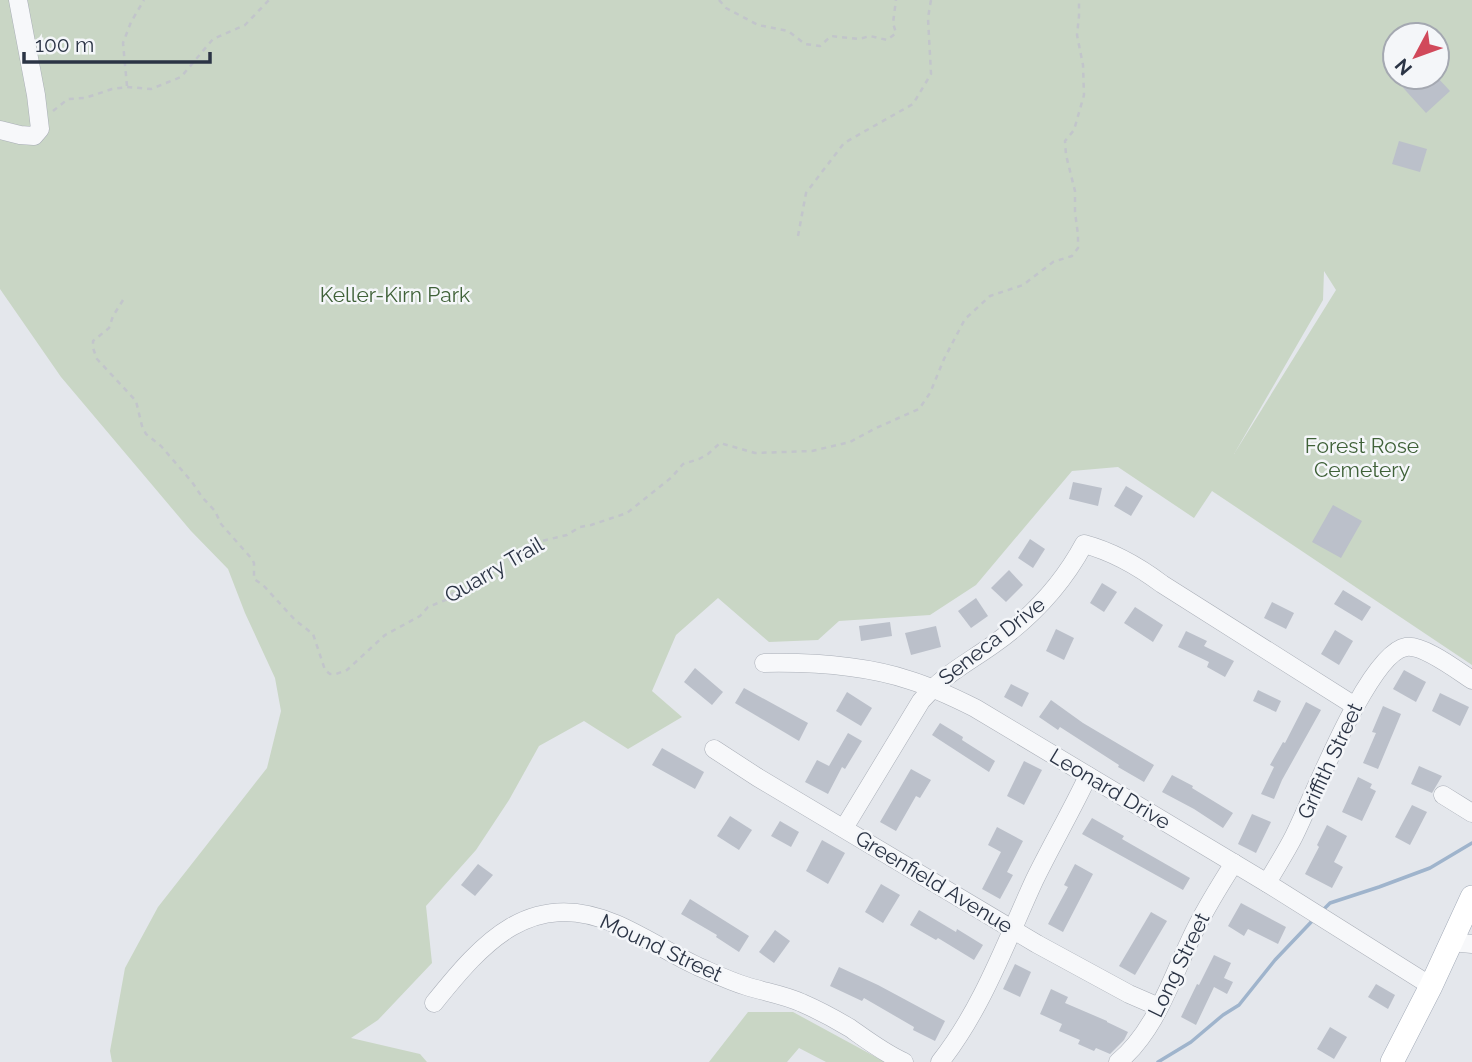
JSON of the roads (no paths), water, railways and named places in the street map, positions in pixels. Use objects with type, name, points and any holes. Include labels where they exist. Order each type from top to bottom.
[{"type":"main road","points":[[1392,1062],[1431,986],[1462,943],[1472,897]]},
{"type":"street","points":[[0,130],[34,136],[40,129],[18,0]]},
{"type":"street","name":"Seneca Drive","points":[[844,828],[909,719],[932,688],[1031,614],[1056,588],[1084,544],[1134,564],[1355,706]]},
{"type":"street","name":"Griffith Street","points":[[1267,883],[1293,838],[1355,706],[1378,670],[1403,647],[1414,646],[1472,680]]},
{"type":"street","name":"Leonard Drive","points":[[764,663],[819,664],[891,675],[932,688],[975,708],[1267,883],[1431,986]]},
{"type":"street","name":"Greenfield Avenue","points":[[714,749],[1013,928],[1158,1007]]},
{"type":"street","points":[[940,1062],[990,979],[1035,878],[1088,776]]},
{"type":"street","points":[[1443,794],[1472,813]]},
{"type":"street","name":"Long Street","points":[[1118,1062],[1137,1042],[1158,1007],[1196,928],[1234,863]]},
{"type":"street","name":"Mound Street","points":[[434,1003],[478,951],[510,927],[544,914],[580,913],[615,923],[729,980],[799,1001],[848,1027],[904,1062]]},
{"type":"waterway","points":[[1323,910],[1330,903],[1430,868],[1472,843]]},
{"type":"waterway","points":[[1158,1062],[1191,1042],[1239,1005],[1275,960],[1315,918]]},
{"type":"park label","name":"Keller-Kirn Park","points":[[395,295]]},
{"type":"park label","name":"Forest Rose Cemetery","points":[[1362,458]]}]
